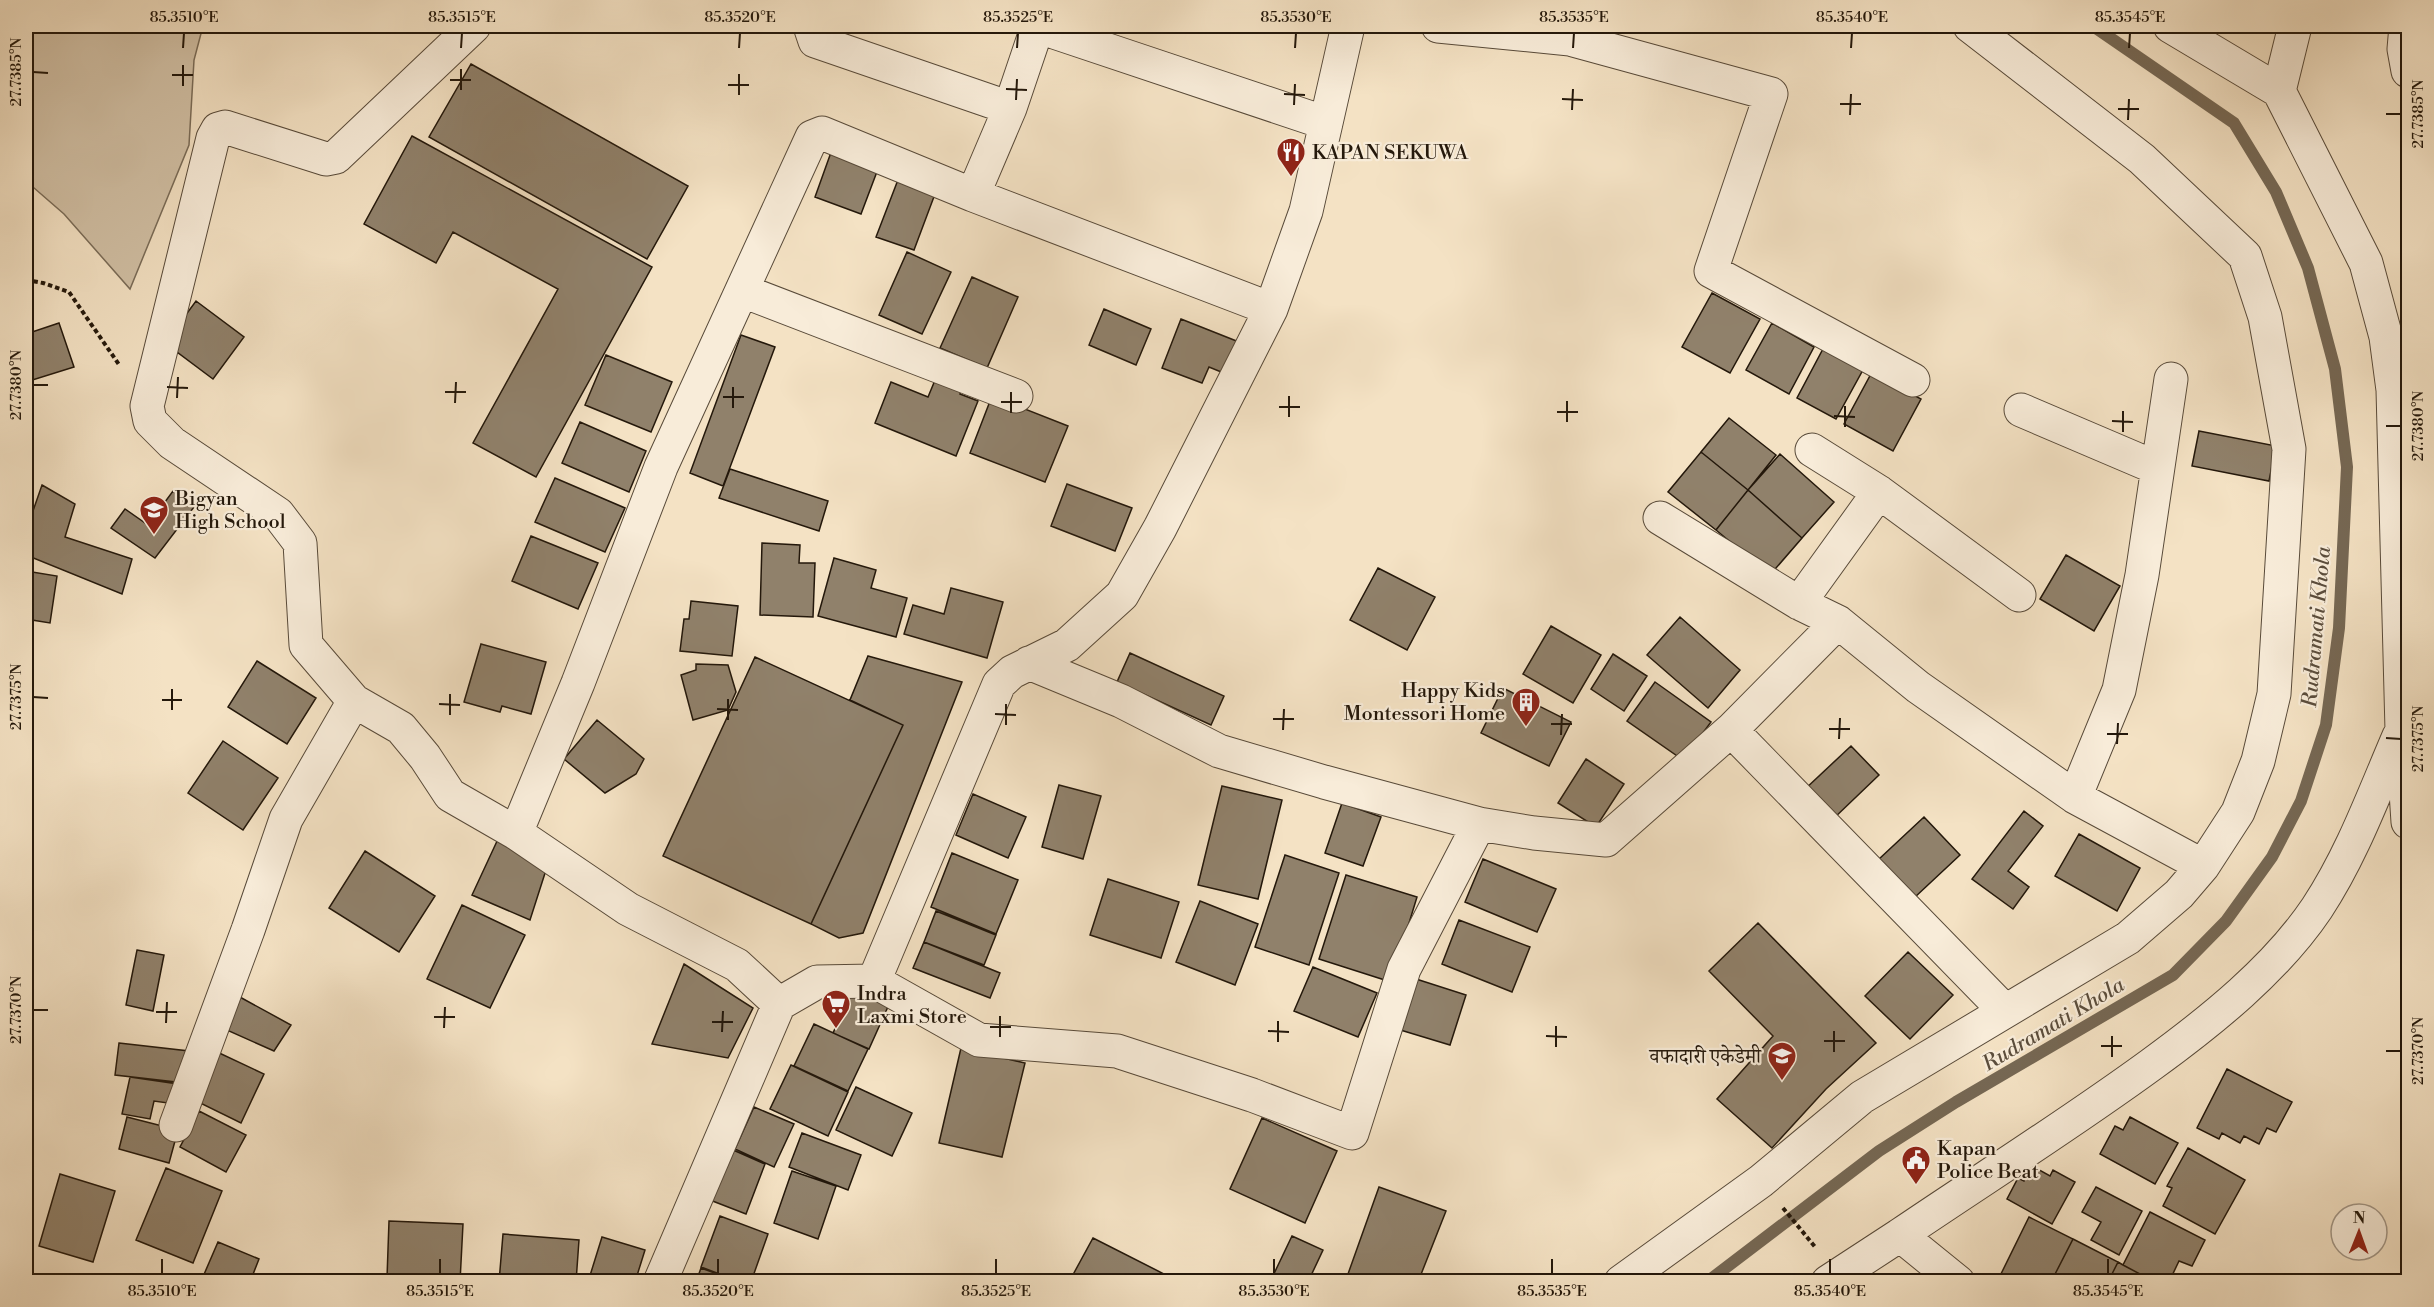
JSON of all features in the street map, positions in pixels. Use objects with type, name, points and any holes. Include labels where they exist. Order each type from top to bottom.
[{"type":"street","points":[[474,26],[336,157],[326,159],[225,127],[218,129],[210,149],[147,406],[150,421],[172,443],[278,514],[300,543],[306,645],[354,701],[401,728],[425,757],[450,795],[516,833],[628,909],[737,965],[779,1004]]},
{"type":"street","points":[[810,26],[814,41],[1010,108]]},
{"type":"street","points":[[874,981],[999,684],[1012,672],[1067,645],[1122,595],[1160,528],[1271,309],[1306,211],[1348,26]]},
{"type":"street","points":[[1438,26],[1570,39],[1770,94],[1711,271],[1913,380]]},
{"type":"street","points":[[1621,1281],[1761,1181],[1862,1097],[2128,938],[2179,894],[2203,866],[2238,812],[2258,761],[2274,694],[2289,449],[2265,317],[2245,256],[2142,159],[1970,26]]},
{"type":"street","points":[[2170,26],[2279,91],[2366,263],[2386,337],[2393,390],[2402,730],[2409,822]]},
{"type":"street","points":[[2279,91],[2295,26]]},
{"type":"street","points":[[2406,26],[2404,49],[2409,72]]},
{"type":"street","points":[[973,195],[1010,108],[1035,34],[1041,31],[1048,30],[1326,123]]},
{"type":"street","points":[[516,833],[578,682],[661,467],[812,137],[822,133],[973,195],[1271,309]]},
{"type":"street","points":[[743,291],[1016,396]]},
{"type":"street","points":[[2075,797],[2119,690],[2142,575],[2171,378]]},
{"type":"street","points":[[2021,410],[2157,468]]},
{"type":"street","points":[[1812,450],[1879,492],[2019,595]]},
{"type":"street","points":[[1799,603],[1879,492]]},
{"type":"street","points":[[1660,518],[1799,603],[1838,622],[1918,687],[2075,797],[2203,866]]},
{"type":"street","points":[[1029,663],[1120,701],[1219,751],[1479,824],[1534,833],[1606,840],[1731,730],[1838,622]]},
{"type":"street","points":[[176,1125],[286,819],[354,701]]},
{"type":"street","points":[[1731,730],[2005,1011]]},
{"type":"street","points":[[1832,1278],[2113,1092],[2197,1031],[2265,971],[2316,910],[2343,865],[2402,730]]},
{"type":"street","points":[[660,1281],[779,1004],[817,982],[874,981],[979,1040],[1117,1051],[1252,1095],[1352,1133],[1404,969],[1479,824]]},
{"type":"street","points":[[1900,1235],[1958,1281]]},
{"type":"path","points":[[26,280],[69,292],[147,406]]},
{"type":"path","points":[[1761,1181],[1832,1278]]},
{"type":"shaded area","points":[[26,26],[203,26],[194,60],[189,145],[130,289],[64,214],[26,181]]},
{"type":"building","points":[[471,64],[688,186],[647,259],[429,137]]},
{"type":"building","points":[[412,136],[652,267],[536,477],[473,443],[558,289],[453,232],[436,263],[364,224]]},
{"type":"building","points":[[834,144],[881,161],[861,214],[815,197]]},
{"type":"building","points":[[901,172],[938,186],[914,250],[876,237]]},
{"type":"building","points":[[907,252],[951,272],[922,334],[879,315]]},
{"type":"building","points":[[972,277],[1018,297],[987,368],[940,348]]},
{"type":"building","points":[[1712,293],[1760,319],[1730,373],[1682,347]]},
{"type":"building","points":[[196,301],[244,337],[213,379],[165,343]]},
{"type":"building","points":[[1104,309],[1151,329],[1136,365],[1089,345]]},
{"type":"building","points":[[1181,319],[1244,344],[1231,376],[1209,367],[1202,383],[1162,368]]},
{"type":"building","points":[[59,323],[74,367],[26,382],[26,334]]},
{"type":"building","points":[[1772,323],[1814,347],[1789,394],[1746,370]]},
{"type":"building","points":[[741,335],[775,347],[723,486],[690,473]]},
{"type":"building","points":[[1824,347],[1864,368],[1836,419],[1797,398]]},
{"type":"building","points":[[606,355],[672,382],[651,432],[585,405]]},
{"type":"building","points":[[1872,372],[1921,399],[1893,451],[1844,424]]},
{"type":"building","points":[[938,373],[964,383],[960,394],[978,401],[956,456],[875,423],[891,382],[928,397]]},
{"type":"building","points":[[992,396],[1068,426],[1045,482],[970,453]]},
{"type":"building","points":[[1729,418],[1776,455],[1748,490],[1701,452]]},
{"type":"building","points":[[580,422],[646,451],[629,492],[562,463]]},
{"type":"building","points":[[2199,431],[2276,446],[2269,481],[2192,466]]},
{"type":"building","points":[[1701,452],[1748,490],[1716,530],[1668,492]]},
{"type":"building","points":[[1780,454],[1834,502],[1802,538],[1748,490]]},
{"type":"building","points":[[730,469],[828,501],[819,531],[719,498]]},
{"type":"building","points":[[555,478],[625,508],[605,552],[535,522]]},
{"type":"building","points":[[1067,484],[1132,508],[1115,551],[1051,526]]},
{"type":"building","points":[[42,485],[75,504],[65,537],[132,559],[122,594],[26,555],[26,531]]},
{"type":"building","points":[[1748,490],[1802,538],[1770,575],[1716,530]]},
{"type":"building","points":[[173,491],[194,507],[155,558],[111,528],[125,509],[148,525]]},
{"type":"building","points":[[531,536],[598,563],[578,609],[512,581]]},
{"type":"building","points":[[762,543],[800,545],[799,563],[815,563],[813,617],[760,615]]},
{"type":"building","points":[[2066,555],[2120,586],[2094,631],[2040,599]]},
{"type":"building","points":[[834,558],[876,570],[871,588],[907,598],[896,637],[818,616]]},
{"type":"building","points":[[1378,568],[1435,597],[1407,650],[1350,620]]},
{"type":"building","points":[[26,571],[57,576],[50,623],[26,619]]},
{"type":"building","points":[[951,588],[1003,602],[987,658],[904,634],[913,605],[944,614]]},
{"type":"building","points":[[691,601],[738,606],[732,656],[680,651],[684,619],[689,619]]},
{"type":"building","points":[[1680,617],[1740,670],[1708,708],[1647,655]]},
{"type":"building","points":[[1551,626],[1601,655],[1573,703],[1523,674]]},
{"type":"building","points":[[481,644],[546,662],[531,714],[502,706],[500,712],[464,702]]},
{"type":"building","points":[[1130,653],[1224,696],[1211,725],[1117,682]]},
{"type":"building","points":[[1613,654],[1647,676],[1624,711],[1591,689]]},
{"type":"building","points":[[868,656],[962,682],[863,933],[839,938],[811,924],[903,725],[850,700]]},
{"type":"building","points":[[755,657],[903,725],[811,924],[663,856]]},
{"type":"building","points":[[257,661],[316,698],[287,744],[228,707]]},
{"type":"building","points":[[696,664],[728,665],[736,692],[728,710],[693,720],[681,675],[696,670]]},
{"type":"building","points":[[1655,682],[1711,722],[1683,760],[1627,721]]},
{"type":"building","name":"Happy Kids Montessori Home","points":[[1503,688],[1571,722],[1549,766],[1481,733]]},
{"type":"building","points":[[597,720],[644,759],[636,774],[605,793],[564,759]]},
{"type":"building","points":[[223,741],[278,778],[243,830],[188,793]]},
{"type":"building","points":[[1851,746],[1879,775],[1831,821],[1803,791]]},
{"type":"building","points":[[1586,759],[1624,784],[1596,827],[1558,803]]},
{"type":"building","points":[[1059,785],[1101,796],[1083,859],[1042,847]]},
{"type":"building","points":[[1222,786],[1282,800],[1258,899],[1198,885]]},
{"type":"building","points":[[973,794],[1026,817],[1008,858],[956,835]]},
{"type":"building","points":[[1342,803],[1381,817],[1363,866],[1325,853]]},
{"type":"building","points":[[2024,811],[2043,826],[2008,871],[2029,887],[2013,909],[1972,879]]},
{"type":"building","points":[[1924,817],[1960,855],[1914,898],[1878,860]]},
{"type":"building","points":[[2079,834],[2140,868],[2117,911],[2055,876]]},
{"type":"building","points":[[498,839],[546,870],[530,920],[472,895]]},
{"type":"building","points":[[365,851],[435,896],[399,952],[329,908]]},
{"type":"building","points":[[952,853],[1018,880],[996,934],[931,907]]},
{"type":"building","points":[[1285,855],[1339,873],[1309,965],[1255,947]]},
{"type":"building","points":[[1483,859],[1556,889],[1537,932],[1465,902]]},
{"type":"building","points":[[1346,875],[1417,897],[1391,982],[1319,959]]},
{"type":"building","points":[[1108,879],[1179,902],[1161,958],[1090,935]]},
{"type":"building","points":[[1200,901],[1258,924],[1235,985],[1176,962]]},
{"type":"building","points":[[462,905],[525,935],[490,1008],[427,979]]},
{"type":"building","points":[[936,911],[996,935],[984,965],[924,942]]},
{"type":"building","points":[[1459,920],[1530,947],[1512,992],[1442,964]]},
{"type":"building","points":[[1758,923],[1876,1043],[1826,1089],[1772,1148],[1717,1099],[1773,1036],[1709,971]]},
{"type":"building","points":[[924,942],[1000,973],[990,998],[913,968]]},
{"type":"building","points":[[137,950],[164,955],[153,1011],[126,1005]]},
{"type":"building","points":[[1908,952],[1953,995],[1910,1039],[1865,996]]},
{"type":"building","points":[[684,964],[753,1008],[728,1058],[652,1044]]},
{"type":"building","points":[[1313,967],[1377,993],[1358,1037],[1294,1011]]},
{"type":"building","points":[[1413,978],[1466,995],[1450,1045],[1397,1029]]},
{"type":"building","points":[[856,984],[891,1000],[869,1049],[833,1033]]},
{"type":"building","points":[[238,996],[291,1025],[274,1051],[220,1027]]},
{"type":"building","points":[[814,1024],[868,1049],[848,1091],[794,1066]]},
{"type":"building","points":[[119,1043],[189,1051],[185,1083],[115,1075]]},
{"type":"building","points":[[961,1048],[1025,1063],[1002,1157],[939,1143]]},
{"type":"building","points":[[215,1051],[264,1074],[241,1123],[192,1099]]},
{"type":"building","points":[[791,1065],[848,1092],[828,1136],[770,1109]]},
{"type":"building","points":[[2227,1069],[2292,1102],[2276,1132],[2267,1128],[2259,1144],[2244,1136],[2240,1143],[2222,1133],[2219,1139],[2197,1128]]},
{"type":"building","points":[[130,1077],[178,1084],[175,1104],[154,1101],[150,1119],[122,1114]]},
{"type":"building","points":[[856,1087],[912,1113],[892,1156],[836,1130]]},
{"type":"building","points":[[754,1107],[794,1124],[774,1167],[735,1149]]},
{"type":"building","points":[[199,1111],[246,1135],[226,1172],[180,1147]]},
{"type":"building","points":[[127,1117],[178,1130],[169,1163],[119,1149]]},
{"type":"building","points":[[2130,1117],[2178,1143],[2155,1184],[2100,1154],[2115,1126],[2123,1130]]},
{"type":"building","points":[[1262,1118],[1337,1151],[1305,1223],[1230,1189]]},
{"type":"building","points":[[802,1133],[861,1155],[848,1190],[789,1167]]},
{"type":"building","points":[[2188,1148],[2245,1180],[2215,1234],[2163,1206],[2172,1188],[2167,1186]]},
{"type":"building","points":[[731,1149],[765,1164],[746,1214],[710,1200]]},
{"type":"building","points":[[2032,1166],[2050,1176],[2053,1170],[2075,1182],[2052,1224],[2007,1199],[2018,1178],[2024,1181]]},
{"type":"building","points":[[166,1168],[222,1191],[193,1263],[136,1240]]},
{"type":"building","points":[[792,1171],[836,1186],[818,1239],[774,1223]]},
{"type":"building","points":[[60,1174],[115,1191],[93,1262],[39,1246]]},
{"type":"building","points":[[1379,1187],[1446,1211],[1418,1282],[1369,1282],[1348,1274]]},
{"type":"building","points":[[2096,1187],[2142,1211],[2119,1255],[2091,1240],[2101,1222],[2082,1212]]},
{"type":"building","points":[[2150,1212],[2205,1240],[2192,1266],[2179,1261],[2169,1282],[2155,1282],[2123,1265]]},
{"type":"building","points":[[720,1216],[768,1234],[751,1282],[741,1282],[701,1267]]},
{"type":"building","points":[[2029,1217],[2073,1239],[2051,1282],[1997,1282]]},
{"type":"building","points":[[389,1221],[463,1224],[460,1282],[387,1278]]},
{"type":"building","points":[[503,1234],[579,1240],[576,1282],[499,1282]]},
{"type":"building","points":[[1292,1236],[1323,1250],[1308,1282],[1270,1282]]},
{"type":"building","points":[[602,1237],[645,1250],[635,1282],[588,1282]]},
{"type":"building","points":[[1093,1238],[1164,1274],[1160,1282],[1069,1282]]},
{"type":"building","points":[[2073,1239],[2118,1262],[2108,1282],[2051,1282]]},
{"type":"building","points":[[218,1242],[259,1259],[250,1282],[209,1282],[202,1279]]},
{"type":"building","points":[[2118,1262],[2123,1265],[2155,1282],[2108,1282]]},
{"type":"building","points":[[701,1268],[739,1282],[696,1282]]},
{"type":"waterway","name":"Rudramati Khola","points":[[1707,1282],[1879,1151],[1956,1102],[2173,975],[2226,921],[2272,857],[2301,801],[2326,725],[2339,628],[2347,467],[2335,369],[2308,268],[2276,192],[2234,123],[2093,26]]},
{"type":"place","name":"KAPAN SEKUWA","points":[[1291,178]]},
{"type":"place","name":"Bigyan High School","points":[[154,536]]},
{"type":"place","name":"Happy Kids Montessori Home","points":[[1526,728]]},
{"type":"place","name":"Indra Laxmi Store","points":[[836,1030]]},
{"type":"place","name":"वफादारी एकेडेमी","points":[[1782,1082]]},
{"type":"place","name":"Kapan Police Beat","points":[[1916,1186]]}]
